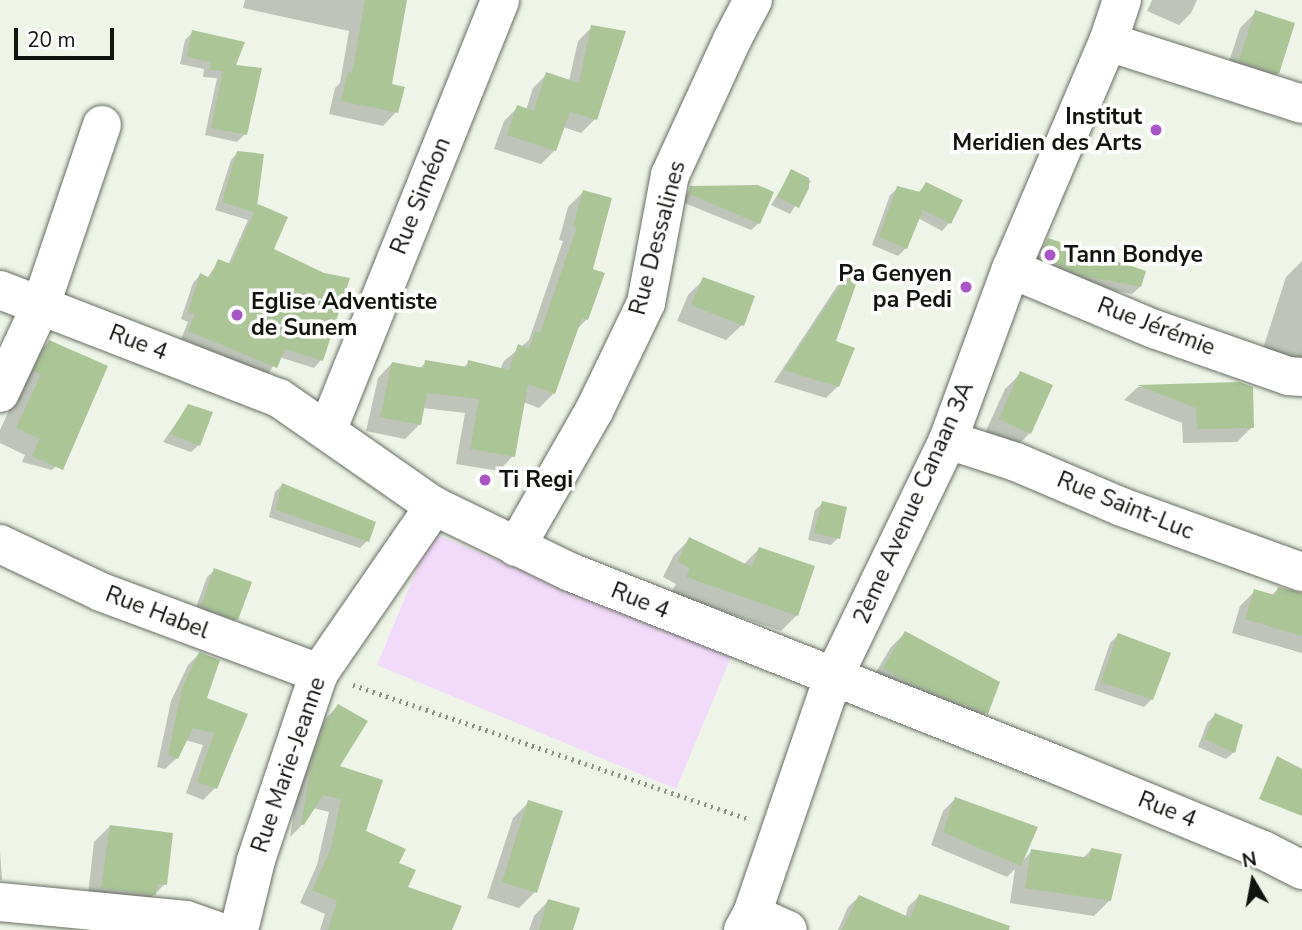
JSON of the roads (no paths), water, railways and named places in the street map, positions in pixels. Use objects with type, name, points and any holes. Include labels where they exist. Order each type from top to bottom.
[{"type":"street","name":"Rue Siméon","points":[[327,431],[500,0]]},
{"type":"street","name":"Rue Dessalines","points":[[516,547],[594,411],[646,303],[670,175],[753,0]]},
{"type":"street","name":"2ème Avenue Canaan 3A","points":[[748,922],[833,678],[948,440],[1012,269],[1108,42],[1122,0]]},
{"type":"street","points":[[1108,42],[1302,104]]},
{"type":"street","points":[[0,393],[41,305],[102,125]]},
{"type":"street","name":"Rue Jérémie","points":[[1012,269],[1154,329],[1289,376],[1302,377]]},
{"type":"street","name":"Rue 4","points":[[0,290],[279,398],[434,506],[516,547],[833,678],[1057,765],[1264,850],[1302,870]]},
{"type":"street","name":"Rue Saint-Luc","points":[[948,440],[1016,461],[1122,507],[1302,572]]},
{"type":"street","name":"Rue Marie-Jeanne","points":[[239,930],[256,860],[319,673],[434,506]]},
{"type":"street","name":"Rue Habel","points":[[0,544],[101,592],[319,673]]},
{"type":"street","points":[[0,902],[186,920],[215,930]]},
{"type":"street","points":[[748,922],[788,930]]},
{"type":"place","name":"Institut Meridien des Arts","points":[[1156,130]]},
{"type":"place","name":"Tann Bondye","points":[[1050,255]]},
{"type":"place","name":"Pa Genyen pa Pedi","points":[[966,287]]},
{"type":"place","name":"Eglise Adventiste de Sunem","points":[[237,315]]},
{"type":"place","name":"Ti Regi","points":[[485,480]]}]
